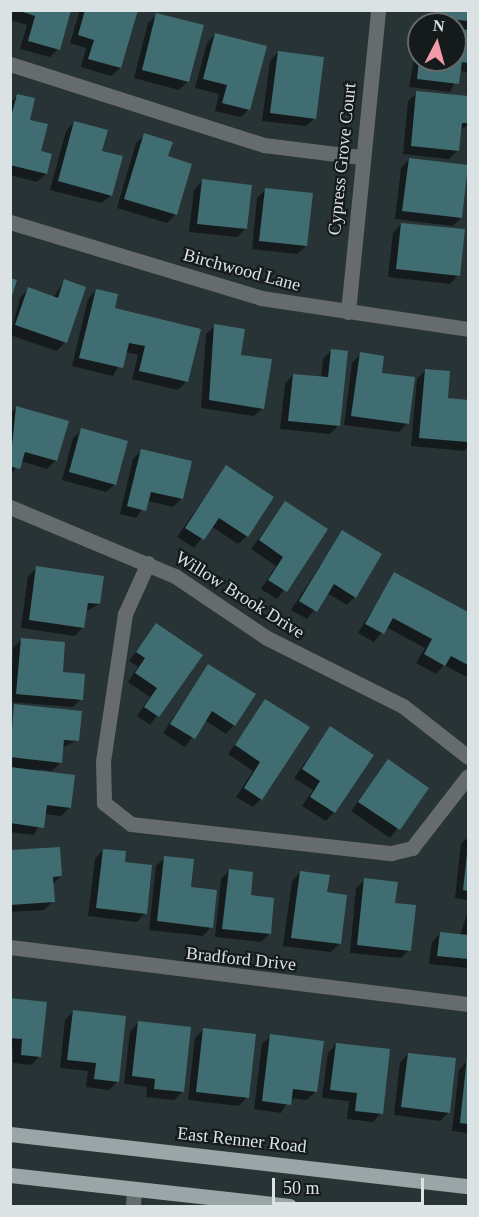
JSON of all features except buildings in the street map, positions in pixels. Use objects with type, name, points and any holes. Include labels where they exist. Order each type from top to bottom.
[{"type":"main road","name":"East Renner Road","points":[[10,1134],[468,1186]]},
{"type":"main road","points":[[10,1175],[289,1206]]},
{"type":"street","name":"Cypress Grove Court","points":[[348,312],[360,157],[378,10]]},
{"type":"street","points":[[10,64],[264,145],[360,157]]},
{"type":"street","name":"Birchwood Lane","points":[[10,222],[261,298],[468,328]]},
{"type":"street","name":"Willow Brook Drive","points":[[10,507],[148,563],[267,638],[403,706],[468,757]]},
{"type":"street","points":[[148,563],[125,615],[103,761],[104,803],[131,824],[391,853],[412,848],[468,776]]},
{"type":"street","name":"Bradford Drive","points":[[10,947],[468,1004]]},
{"type":"street","points":[[133,1206],[135,1189]]}]
